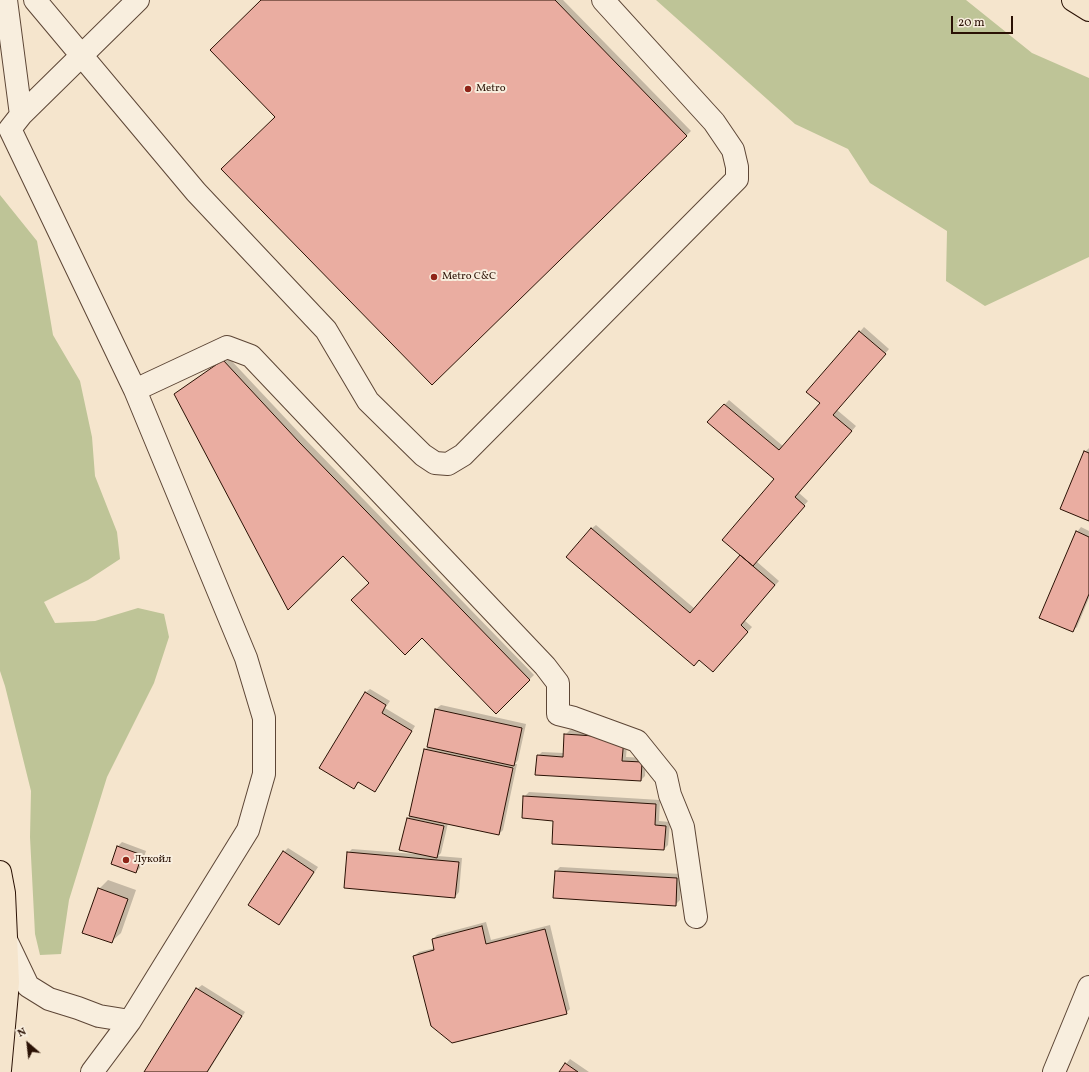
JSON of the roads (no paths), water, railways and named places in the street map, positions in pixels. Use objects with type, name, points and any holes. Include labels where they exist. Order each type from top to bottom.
[{"type":"main road","points":[[1073,0],[1089,10]]},
{"type":"main road","points":[[0,872],[4,893],[8,982],[0,1070]]},
{"type":"street","points":[[6,0],[21,115]]},
{"type":"street","points":[[35,0],[196,192],[326,330],[368,401],[423,454],[435,463],[448,464],[463,455],[737,179],[737,167],[733,150],[714,122],[603,0]]},
{"type":"street","points":[[92,1072],[130,1020],[248,830],[264,774],[264,718],[246,658],[135,390],[10,129],[21,115],[138,0]]},
{"type":"street","points":[[135,390],[227,347],[251,356],[545,666],[558,683],[558,714],[574,718],[637,741],[647,753],[666,777],[670,795],[683,827],[696,917]]},
{"type":"street","points":[[7,942],[28,986],[49,999],[99,1016],[130,1020]]},
{"type":"street","points":[[1054,1072],[1089,987]]},
{"type":"place","name":"Metro","points":[[468,89]]},
{"type":"place","name":"Metro C&C","points":[[434,277]]},
{"type":"place","name":"Лукойл","points":[[126,860]]}]
